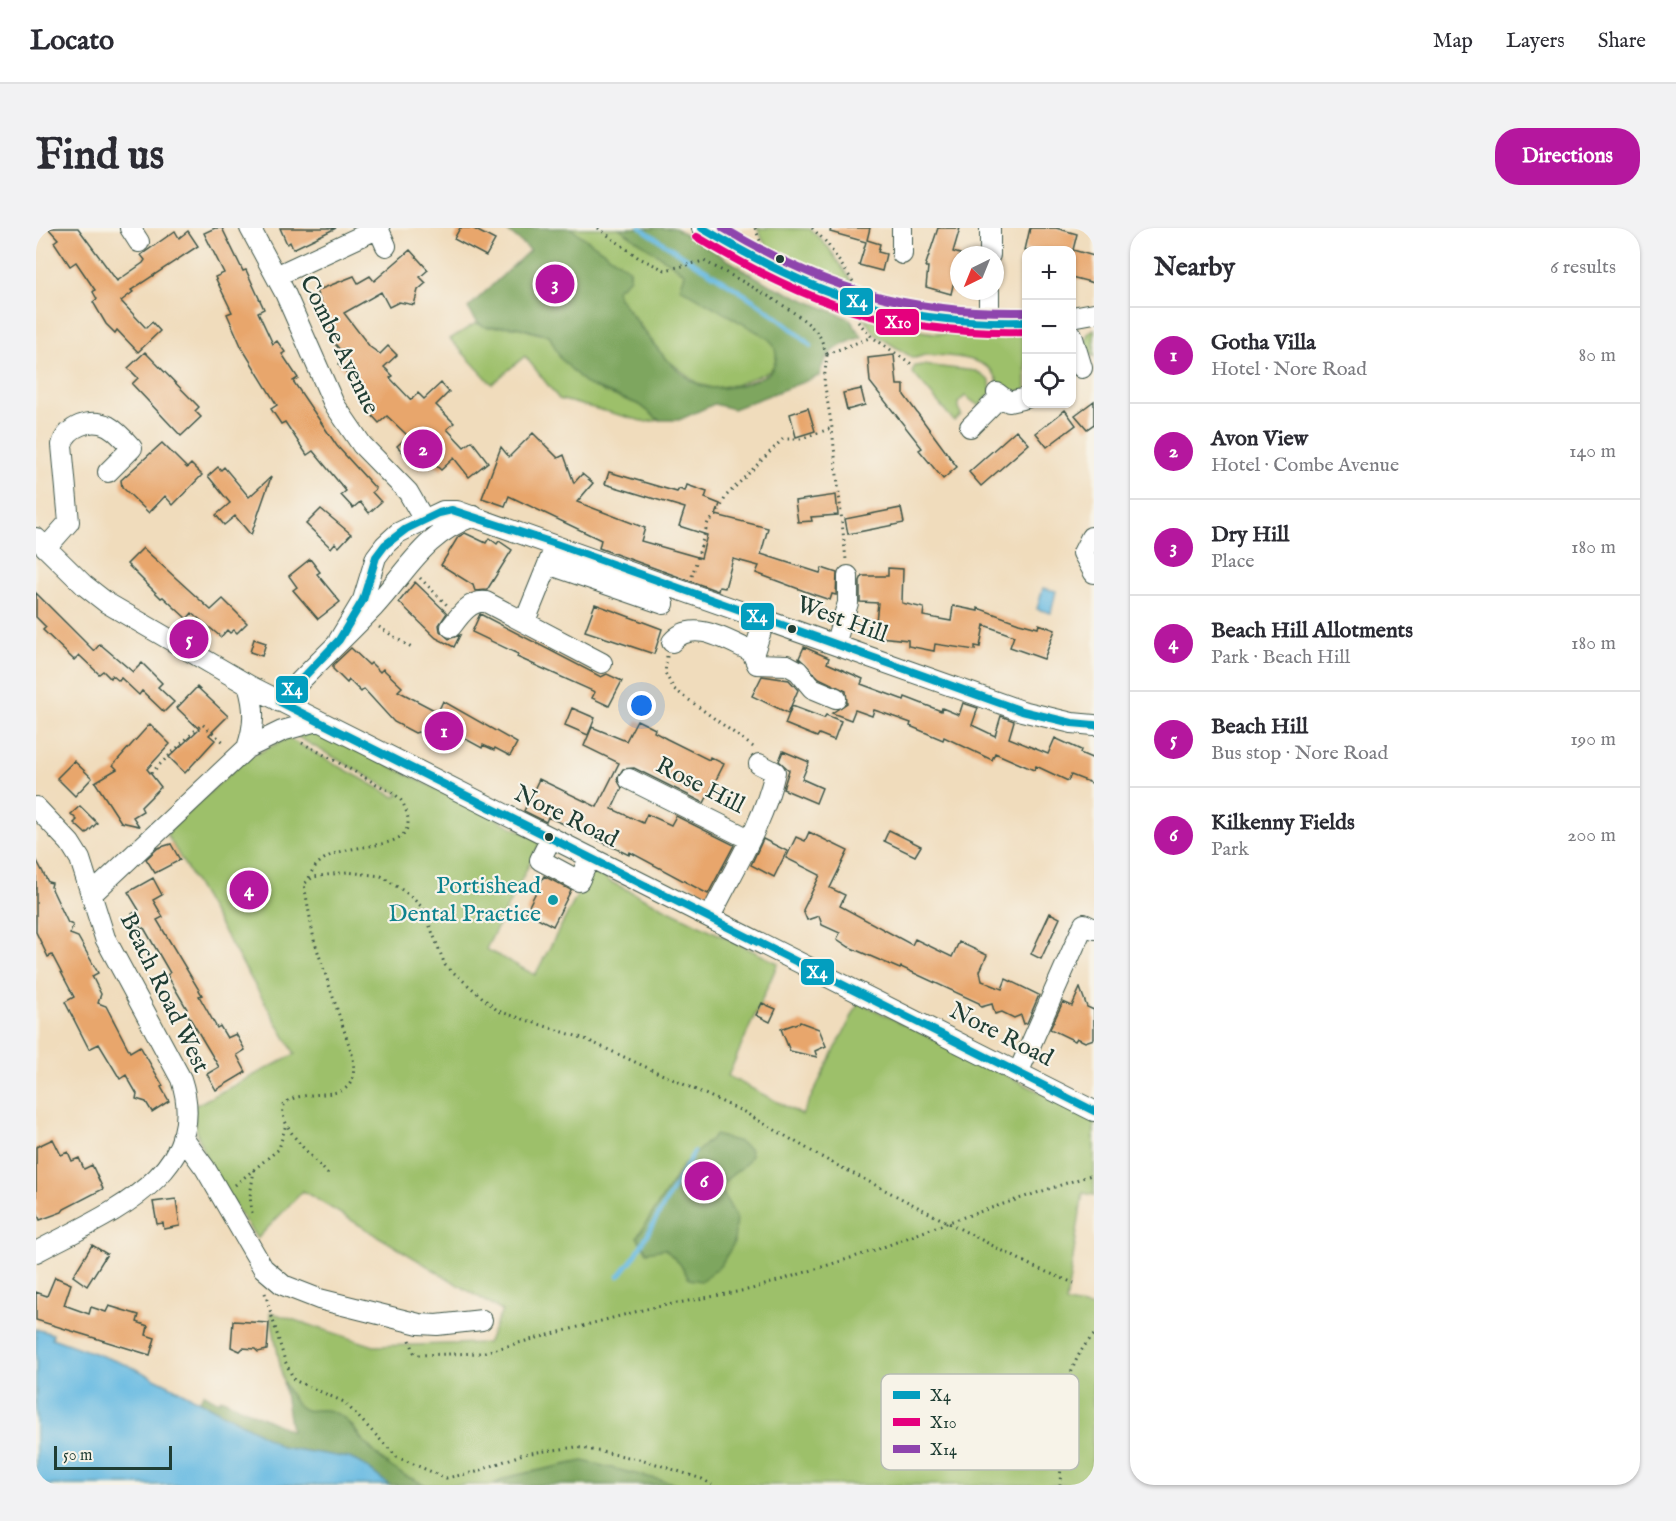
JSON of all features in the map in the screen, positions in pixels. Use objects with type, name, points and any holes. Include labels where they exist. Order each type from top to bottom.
[{"type":"street","name":"Combe Avenue","points":[[250,228],[276,276],[316,367],[343,419],[362,445],[408,492],[424,520]]},
{"type":"street","name":"Combe Avenue","points":[[276,276],[378,228],[386,246]]},
{"type":"street","points":[[702,228],[774,271],[852,303],[930,320],[1022,322]]},
{"type":"street","points":[[990,228],[990,246]]},
{"type":"street","points":[[898,230],[902,254]]},
{"type":"street","points":[[989,300],[989,323]]},
{"type":"street","points":[[1076,316],[1094,314]]},
{"type":"street","points":[[1076,351],[1082,370]]},
{"type":"street","points":[[972,416],[998,395],[1009,402],[1022,399]]},
{"type":"street","points":[[41,543],[69,522],[62,446],[66,437],[75,428],[92,423],[104,424],[132,448],[108,472]]},
{"type":"street","name":"West Hill","points":[[339,640],[363,600],[380,551],[398,533],[447,511],[474,516],[556,544],[1022,711],[1072,723],[1094,725]]},
{"type":"street","name":"West Hill","points":[[280,702],[364,617],[432,539],[450,526],[474,516]]},
{"type":"street","points":[[1091,537],[1083,553],[1094,573]]},
{"type":"street","name":"Nore Road","points":[[41,543],[84,585],[114,607],[248,685],[1094,1111]]},
{"type":"street","points":[[525,621],[556,544]]},
{"type":"street","points":[[548,564],[664,604]]},
{"type":"street","points":[[835,644],[848,603],[848,576]]},
{"type":"street","points":[[455,622],[473,604],[486,602],[525,621],[591,660]]},
{"type":"street","points":[[765,619],[753,652],[757,664],[787,665],[798,671],[812,688],[836,698]]},
{"type":"street","points":[[672,642],[680,633],[698,631],[709,633],[753,652]]},
{"type":"street","points":[[243,752],[254,713],[248,685]]},
{"type":"street","points":[[92,894],[243,752],[282,731],[317,721]]},
{"type":"street","name":"Rose Hill","points":[[710,917],[768,795],[775,772],[759,764]]},
{"type":"street","name":"Rose Hill","points":[[629,779],[749,839]]},
{"type":"street","name":"Beach Road West","points":[[36,807],[75,851],[92,894],[105,938],[181,1079],[186,1106],[182,1137],[168,1168],[150,1186],[36,1252]]},
{"type":"street","points":[[551,838],[540,860],[579,881],[590,857]]},
{"type":"street","points":[[1018,1073],[1084,924],[1094,929]]},
{"type":"street","points":[[182,1137],[221,1195],[258,1260],[271,1276],[291,1289],[403,1321],[437,1325],[482,1320]]},
{"type":"path","points":[[598,228],[639,258],[665,270],[704,261],[806,321],[820,337],[827,354],[824,381],[832,428],[841,530],[848,576]]},
{"type":"path","points":[[812,228],[829,247],[853,282]]},
{"type":"path","points":[[827,354],[872,337],[913,365]]},
{"type":"path","points":[[687,592],[708,522],[717,516],[726,496],[783,439],[801,439],[832,428]]},
{"type":"path","points":[[420,579],[455,622]]},
{"type":"path","points":[[364,617],[413,649]]},
{"type":"path","points":[[672,642],[664,667],[668,683],[677,692],[763,754],[759,764]]},
{"type":"path","points":[[151,773],[202,724],[243,752]]},
{"type":"path","points":[[221,1195],[279,1149],[286,1122],[285,1109],[290,1100],[300,1096],[342,1090],[349,1086],[354,1074],[353,1058],[314,940],[305,903],[304,884],[318,863],[334,853],[345,849],[390,843],[400,838],[406,831],[407,816],[401,800],[395,794],[282,731]]},
{"type":"path","points":[[309,878],[360,872],[381,876],[408,894],[423,908],[445,965],[498,1011],[585,1038],[724,1103],[825,1159],[1034,1268],[1074,1283]]},
{"type":"path","points":[[286,1122],[294,1135],[328,1174]]},
{"type":"path","points":[[254,1170],[250,1196],[254,1221]]},
{"type":"path","points":[[403,1321],[416,1354],[450,1356],[481,1353],[646,1309],[752,1289],[873,1251],[949,1222],[1094,1174]]},
{"type":"path","points":[[258,1260],[258,1274],[285,1360],[294,1380],[344,1402],[397,1457],[446,1478],[476,1472],[523,1454],[576,1447],[644,1460],[702,1479],[712,1485]]},
{"type":"path","points":[[1071,1374],[1084,1344],[1094,1335]]},
{"type":"path","points":[[1060,1485],[1061,1470]]},
{"type":"green space","points":[[504,228],[570,228],[630,270],[630,278],[616,290],[618,296],[660,351],[686,377],[700,385],[713,388],[734,386],[768,374],[776,360],[774,347],[768,338],[680,288],[685,274],[682,271],[619,228],[675,228],[768,284],[850,319],[862,337],[834,350],[825,361],[819,376],[733,409],[714,404],[679,420],[659,420],[640,405],[586,384],[560,358],[549,335],[516,327],[484,326],[474,317],[468,308],[530,250]]},
{"type":"green space","points":[[570,228],[619,228],[682,271],[685,274],[681,288],[769,338],[777,354],[770,371],[735,385],[712,388],[697,383],[664,357],[618,296],[616,290],[630,278],[630,270]]},
{"type":"green space","points":[[757,228],[810,229],[828,247],[857,289],[793,266],[788,258],[766,246]]},
{"type":"green space","points":[[864,319],[945,334],[1022,335],[1022,390],[1001,389],[991,370],[978,362],[933,355],[913,358],[876,335]]},
{"type":"green space","points":[[476,323],[491,327],[515,327],[549,335],[560,358],[604,392],[640,405],[659,420],[646,422],[559,399],[525,356],[492,384],[450,339]]},
{"type":"green space","points":[[1094,329],[1094,357],[1085,348],[1087,335]]},
{"type":"green space","points":[[915,366],[976,371],[990,381],[991,393],[979,406],[965,396],[958,403],[961,415],[954,421],[912,372]]},
{"type":"green space","points":[[320,731],[541,841],[486,949],[535,975],[593,866],[609,881],[778,963],[728,1076],[802,1115],[859,1002],[1094,1119],[1094,1195],[1083,1193],[1066,1303],[1094,1308],[1092,1468],[1094,1485],[681,1485],[573,1463],[513,1476],[491,1485],[426,1485],[391,1469],[360,1437],[353,1426],[315,1411],[305,1411],[294,1403],[283,1381],[270,1312],[374,1346],[487,1343],[502,1311],[303,1191],[257,1239],[216,1176],[200,1142],[195,1124],[194,1106],[295,1054],[166,833],[244,760],[288,738],[395,797],[399,794],[294,735]]},
{"type":"green space","points":[[715,1135],[740,1142],[750,1150],[751,1155],[744,1165],[727,1180],[721,1190],[736,1217],[734,1243],[721,1265],[701,1281],[689,1279],[680,1264],[665,1249],[647,1252],[637,1237],[685,1163]]},
{"type":"green space","points":[[283,1381],[298,1405],[304,1409],[331,1411],[341,1416],[369,1448],[384,1461],[407,1477],[426,1485],[389,1485],[362,1464],[349,1458],[281,1447],[200,1401],[203,1393],[219,1402],[221,1398],[291,1431]]},
{"type":"green space","points":[[583,1461],[681,1485],[491,1485],[513,1476]]},
{"type":"water","points":[[1043,588],[1056,591],[1051,613],[1037,609]]},
{"type":"water","points":[[36,1329],[53,1334],[52,1338],[130,1366],[256,1431],[281,1447],[349,1458],[362,1464],[389,1485],[36,1485]]},
{"type":"building","points":[[48,228],[78,228],[117,281],[143,263],[145,260],[141,255],[175,231],[179,238],[188,231],[198,246],[131,290],[133,292],[121,301],[146,328],[152,322],[160,331],[138,352],[117,330],[115,333],[106,324],[93,302],[97,299],[93,292],[95,290],[76,262],[70,266],[54,242],[58,239]]},
{"type":"building","points":[[215,228],[222,228],[243,271],[246,270],[264,309],[258,312],[273,344],[277,341],[285,352],[282,354],[298,378],[293,381],[337,446],[376,489],[372,492],[381,502],[369,513],[360,502],[353,508],[341,495],[346,491],[313,451],[307,455],[285,422],[281,424],[271,409],[277,405],[242,348],[227,314],[232,312],[215,277],[224,273],[204,233]]},
{"type":"building","points":[[280,228],[336,228],[293,249],[290,242],[287,244]]},
{"type":"building","points":[[460,228],[472,228],[495,240],[486,256],[454,239]]},
{"type":"building","points":[[831,228],[870,228],[867,240],[880,244],[878,252],[886,254],[882,271],[859,265],[866,242],[830,232]]},
{"type":"building","points":[[938,228],[960,228],[955,246],[950,246],[950,294],[926,287],[928,267],[925,267]]},
{"type":"building","points":[[1030,228],[1056,228],[1077,234],[1074,246],[1026,246]]},
{"type":"building","points":[[410,250],[428,270],[420,277],[426,283],[418,290],[414,305],[399,302],[389,307],[381,292],[344,313],[370,347],[380,354],[388,346],[397,355],[384,367],[393,376],[390,378],[411,400],[418,393],[424,399],[441,383],[449,392],[436,405],[454,423],[447,429],[464,447],[472,441],[488,462],[469,477],[454,458],[441,470],[430,460],[420,470],[397,446],[408,436],[387,416],[379,423],[369,412],[373,408],[357,391],[360,388],[338,364],[346,357],[331,339],[317,306],[322,304],[316,291],[354,276],[358,283],[370,276],[374,281]]},
{"type":"building","points":[[1076,251],[1094,256],[1094,283],[1076,278]]},
{"type":"building","points":[[145,352],[199,407],[195,411],[201,417],[181,436],[132,384],[138,378],[128,368]]},
{"type":"building","points":[[894,355],[897,385],[904,385],[904,395],[957,467],[943,479],[919,450],[922,448],[870,382],[868,358]]},
{"type":"building","points":[[861,389],[865,405],[847,410],[843,393]]},
{"type":"building","points":[[1094,401],[1094,424],[1087,429],[1075,415]]},
{"type":"building","points":[[808,408],[815,431],[796,437],[790,414]]},
{"type":"building","points":[[1065,410],[1076,425],[1047,447],[1036,433]]},
{"type":"building","points":[[1016,430],[1029,444],[981,486],[969,472]]},
{"type":"building","points":[[533,433],[558,458],[564,455],[574,483],[582,474],[593,483],[577,502],[645,528],[641,541],[701,558],[707,535],[679,526],[685,508],[605,484],[609,472],[677,492],[679,489],[685,491],[687,485],[707,492],[705,498],[720,504],[716,515],[768,528],[761,554],[820,573],[822,568],[837,573],[836,595],[832,594],[830,600],[815,595],[756,573],[759,566],[733,559],[725,588],[719,587],[718,591],[599,548],[601,540],[509,496],[505,506],[482,498],[501,447],[509,457]]},
{"type":"building","points":[[162,443],[187,468],[191,464],[202,475],[173,505],[165,496],[149,513],[122,487],[121,480]]},
{"type":"building","points":[[218,467],[221,470],[224,467],[249,497],[271,477],[251,535],[235,516],[224,525],[216,515],[230,503],[208,476]]},
{"type":"building","points":[[836,495],[838,515],[811,517],[812,521],[798,522],[795,501]]},
{"type":"building","points":[[901,508],[904,523],[848,534],[845,519]]},
{"type":"building","points":[[321,509],[351,534],[339,547],[335,543],[331,548],[306,524]]},
{"type":"building","points":[[465,533],[486,543],[489,538],[497,544],[499,541],[512,550],[487,590],[475,591],[473,585],[441,565],[458,537]]},
{"type":"building","points":[[143,548],[211,610],[223,599],[247,623],[237,633],[234,630],[230,633],[227,630],[221,637],[192,613],[187,619],[163,597],[161,598],[127,564]]},
{"type":"building","points":[[310,559],[320,572],[317,574],[340,602],[318,619],[293,590],[297,587],[289,576]]},
{"type":"building","points":[[888,568],[903,569],[902,603],[924,608],[923,616],[951,621],[953,606],[978,611],[978,608],[1019,623],[1038,628],[1039,624],[1055,630],[1044,659],[1010,647],[1014,636],[984,625],[980,647],[975,646],[975,650],[935,644],[934,651],[908,646],[908,640],[879,637],[879,631],[875,631],[878,603],[860,602],[860,581],[862,576],[888,576]]},
{"type":"building","points":[[415,582],[447,613],[439,625],[440,631],[449,639],[460,635],[454,647],[436,638],[399,602]]},
{"type":"building","points":[[36,593],[94,651],[100,644],[133,672],[142,663],[162,683],[158,687],[174,702],[164,712],[142,691],[139,695],[121,678],[119,681],[112,675],[110,678],[103,671],[99,674],[79,655],[74,660],[43,630],[46,627],[36,617]]},
{"type":"building","points":[[595,604],[662,629],[654,654],[585,631]]},
{"type":"building","points":[[480,614],[601,677],[607,674],[622,681],[609,706],[592,698],[595,692],[517,657],[518,654],[472,632]]},
{"type":"building","points":[[254,639],[266,643],[262,656],[250,652]]},
{"type":"building","points":[[804,647],[829,658],[827,663],[863,679],[861,684],[904,700],[905,697],[941,711],[942,708],[959,715],[963,703],[978,708],[972,725],[995,736],[1001,716],[1014,721],[1009,738],[1048,754],[1055,738],[1081,750],[1080,753],[1094,759],[1094,784],[1071,775],[1068,781],[1036,766],[1034,770],[995,753],[992,760],[944,737],[943,740],[910,726],[911,723],[874,710],[872,716],[855,710],[851,720],[832,713],[847,703],[846,691],[819,678],[799,658]]},
{"type":"building","points":[[351,648],[369,665],[371,663],[380,672],[383,669],[402,687],[398,691],[438,712],[443,701],[517,743],[510,756],[495,748],[494,750],[483,745],[482,748],[451,731],[443,746],[430,739],[425,740],[422,731],[415,733],[394,722],[364,689],[361,692],[349,680],[347,683],[333,669],[333,665]]},
{"type":"building","points":[[762,676],[789,680],[798,690],[788,713],[752,696]]},
{"type":"building","points":[[197,687],[228,716],[209,735],[215,740],[185,773],[169,757],[199,729],[177,708]]},
{"type":"building","points":[[792,706],[824,718],[826,715],[841,721],[834,740],[819,734],[817,737],[785,724]]},
{"type":"building","points":[[572,708],[595,718],[588,735],[565,725]]},
{"type":"building","points":[[637,720],[655,729],[654,732],[667,739],[709,760],[710,757],[724,764],[704,803],[634,768],[623,769],[617,779],[622,788],[612,809],[643,823],[647,814],[671,825],[676,816],[734,845],[708,894],[630,852],[629,855],[548,817],[546,822],[524,811],[539,779],[597,807],[619,763],[584,746],[592,727],[626,741]]},
{"type":"building","points":[[150,724],[170,744],[147,769],[161,787],[141,807],[143,811],[133,817],[139,826],[121,822],[95,782],[117,769],[113,765]]},
{"type":"building","points":[[783,751],[809,762],[802,779],[822,788],[816,803],[783,789],[789,770],[779,761]]},
{"type":"building","points":[[74,761],[92,778],[75,796],[57,778]]},
{"type":"building","points":[[80,806],[97,823],[86,834],[74,823],[77,820],[71,814]]},
{"type":"building","points":[[889,830],[921,846],[915,856],[884,841]]},
{"type":"building","points":[[809,832],[848,851],[830,888],[845,895],[840,906],[912,945],[915,939],[952,957],[959,942],[987,955],[980,971],[982,981],[1002,989],[1006,979],[1039,995],[1027,1023],[1024,1024],[1021,1015],[1014,1018],[1002,1012],[995,1014],[992,1004],[981,1007],[979,1003],[901,967],[900,969],[849,947],[837,939],[840,933],[822,925],[819,916],[807,920],[803,910],[820,875],[786,858],[796,837],[805,841]]},
{"type":"building","points":[[763,839],[787,851],[774,877],[751,865]]},
{"type":"building","points":[[171,844],[180,860],[155,873],[146,859],[158,848]]},
{"type":"building","points":[[36,859],[48,882],[52,883],[51,887],[68,923],[73,925],[70,934],[78,937],[98,973],[92,976],[101,994],[98,1003],[106,1006],[130,1052],[140,1046],[163,1086],[161,1087],[169,1101],[152,1112],[146,1102],[136,1099],[137,1094],[126,1075],[120,1079],[99,1044],[89,1049],[65,1002],[74,997],[52,955],[48,957],[36,932]]},
{"type":"building","name":"Portishead Dental Practice","points":[[544,876],[571,890],[553,926],[526,912]]},
{"type":"building","points":[[153,878],[162,895],[153,900],[163,917],[157,920],[202,995],[199,996],[217,1028],[220,1026],[227,1038],[236,1034],[245,1050],[237,1055],[246,1072],[216,1090],[207,1074],[219,1067],[185,1010],[187,1009],[167,975],[170,973],[144,928],[141,929],[132,914],[139,910],[128,892]]},
{"type":"building","points":[[1050,913],[1060,918],[1041,959],[1031,954]]},
{"type":"building","points":[[1080,988],[1087,1007],[1094,1010],[1094,1039],[1085,1042],[1077,1038],[1075,1041],[1050,1029],[1063,1002],[1072,1006]]},
{"type":"building","points":[[762,1003],[776,1009],[770,1022],[756,1015]]},
{"type":"building","points":[[800,1022],[819,1029],[826,1046],[815,1051],[817,1057],[790,1051],[781,1029]]},
{"type":"building","points":[[53,1139],[61,1155],[68,1152],[72,1161],[79,1158],[84,1169],[92,1165],[103,1189],[62,1212],[40,1220],[36,1210],[36,1147]]},
{"type":"building","points":[[176,1199],[180,1226],[164,1229],[163,1223],[157,1224],[153,1202]]},
{"type":"building","points":[[92,1245],[107,1254],[87,1286],[73,1276]]},
{"type":"building","points":[[55,1277],[71,1284],[64,1305],[89,1314],[91,1307],[106,1312],[109,1306],[139,1315],[137,1322],[148,1326],[146,1335],[155,1338],[150,1355],[36,1320],[36,1292],[47,1296]]},
{"type":"building","points":[[233,1321],[269,1323],[267,1350],[258,1352],[255,1349],[243,1348],[240,1351],[231,1347]]},
{"type":"waterway","points":[[641,228],[750,298],[811,346]]},
{"type":"waterway","points":[[619,1276],[635,1256],[694,1152]]},
{"type":"transit line","name":"X4","points":[[702,228],[782,271],[819,288],[856,301],[935,318],[979,322],[1022,322]]},
{"type":"transit line","name":"X14","points":[[723,228],[797,267],[868,294],[943,308],[1022,312]]},
{"type":"transit line","name":"X10","points":[[697,237],[778,281],[816,298],[854,311],[934,328],[978,332],[1022,332]]},
{"type":"transit line","name":"X4","points":[[1094,725],[1072,723],[1022,711],[556,544],[452,510],[439,513],[406,529],[385,545],[376,557],[363,600],[339,640],[280,702],[1094,1111]]},
{"type":"place","name":"Dry Hill","points":[[555,284]]},
{"type":"place","name":"Avon View","points":[[423,449]]},
{"type":"place","name":"Beach Hill","points":[[189,639]]},
{"type":"place","name":"Gotha Villa","points":[[444,731]]},
{"type":"place","name":"Beach Hill Allotments","points":[[249,890]]},
{"type":"place","name":"Portishead Dental Practice","points":[[553,900]]},
{"type":"place","name":"Kilkenny Fields","points":[[704,1181]]}]
